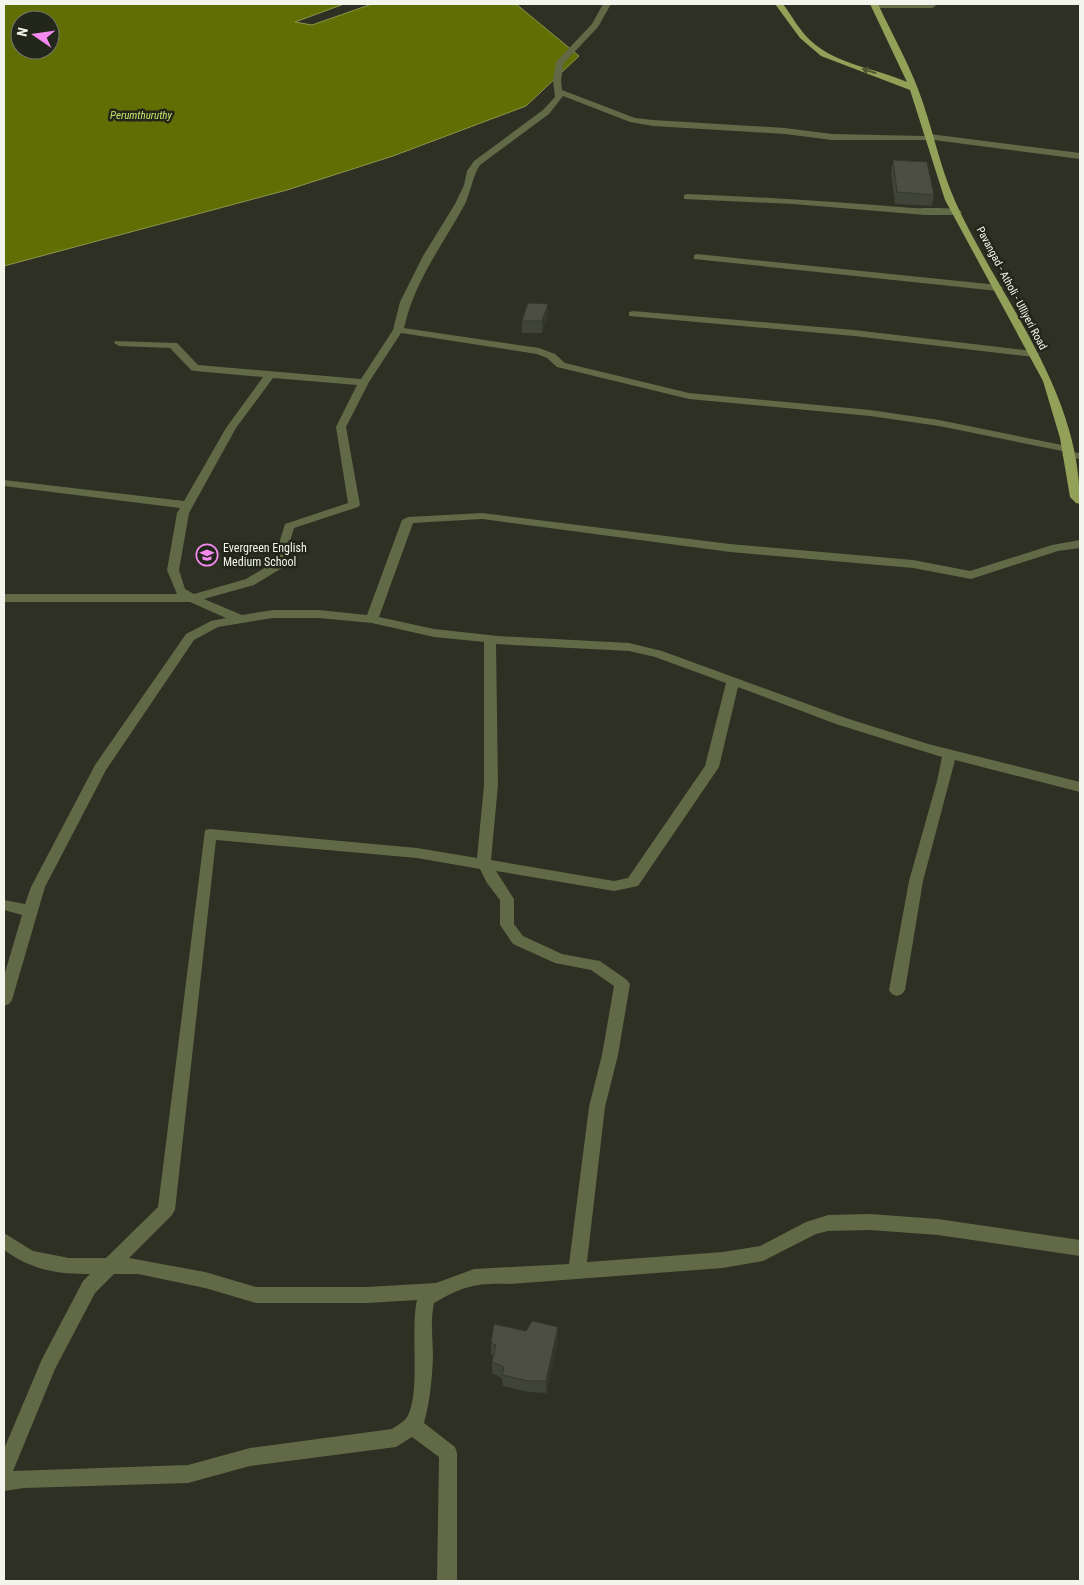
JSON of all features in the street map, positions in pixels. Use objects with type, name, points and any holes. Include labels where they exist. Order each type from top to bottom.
[{"type":"main road","points":[[779,4],[803,38],[822,54],[902,82],[914,89]]},
{"type":"main road","name":"Pavangad - Atholi - Ulliyeri Road","points":[[875,5],[914,89],[950,200],[1048,381],[1068,452],[1076,497],[1080,501]]},
{"type":"street","points":[[4,598],[193,598],[250,582],[278,565],[289,526],[354,506],[341,427],[364,382],[398,330],[406,302],[428,256],[465,194],[471,171],[477,163],[546,112],[560,97],[557,80],[560,62],[595,25],[607,4]]},
{"type":"street","points":[[875,5],[932,6]]},
{"type":"street","points":[[559,92],[633,120],[653,123],[785,131],[832,137],[930,138],[1080,156]]},
{"type":"street","points":[[687,197],[957,212]]},
{"type":"street","points":[[697,257],[998,288]]},
{"type":"street","points":[[633,314],[854,333],[1034,354]]},
{"type":"street","points":[[398,330],[539,351],[551,356],[560,365],[689,396],[870,413],[939,423],[1080,456]]},
{"type":"street","points":[[118,343],[173,344],[194,368],[364,382]]},
{"type":"street","points":[[241,620],[180,592],[172,570],[177,536],[183,513],[230,428],[270,374]]},
{"type":"street","points":[[4,483],[188,505]]},
{"type":"street","points":[[372,619],[408,520],[482,516],[730,548],[913,564],[971,576],[1056,548],[1080,544]]},
{"type":"street","points":[[4,1000],[38,887],[100,768],[190,636],[215,624],[273,614],[319,614],[372,619],[434,634],[629,647],[658,654],[733,680],[841,721],[949,754],[1080,787]]},
{"type":"street","points":[[490,639],[492,785],[484,861],[492,879],[507,899],[507,925],[518,940],[560,959],[595,964],[622,984],[610,1055],[597,1107],[577,1270]]},
{"type":"street","points":[[4,1471],[48,1366],[89,1287],[166,1210],[210,834],[417,853],[614,886],[633,882],[712,767],[733,680]]},
{"type":"street","points":[[898,990],[916,881],[944,781],[949,754]]},
{"type":"street","points":[[4,906],[30,911]]},
{"type":"street","points":[[447,1581],[448,1453],[417,1429],[415,1423],[421,1400],[424,1356],[422,1316],[426,1298],[456,1280],[475,1275],[510,1276],[723,1260],[763,1253],[812,1227],[828,1223],[870,1222],[938,1227],[1080,1248]]},
{"type":"street","points":[[4,1240],[29,1258],[69,1266],[138,1266],[205,1280],[256,1295],[367,1295],[440,1290]]},
{"type":"street","points":[[4,1482],[24,1479],[188,1474],[259,1455],[396,1438],[415,1423]]},
{"type":"water","name":"Perumthuruthy","points":[[4,4],[344,4],[295,22],[312,25],[372,4],[516,4],[579,56],[526,106],[393,156],[287,190],[4,266]]},
{"type":"building","points":[[893,160],[927,162],[934,195],[897,192]]},
{"type":"building","points":[[528,303],[548,304],[542,321],[522,321]]},
{"type":"building","points":[[532,1321],[558,1327],[546,1381],[528,1381],[502,1375],[504,1367],[492,1362],[496,1345],[491,1343],[494,1324],[526,1331]]},
{"type":"place","name":"Evergreen English Medium School","points":[[207,555]]}]
